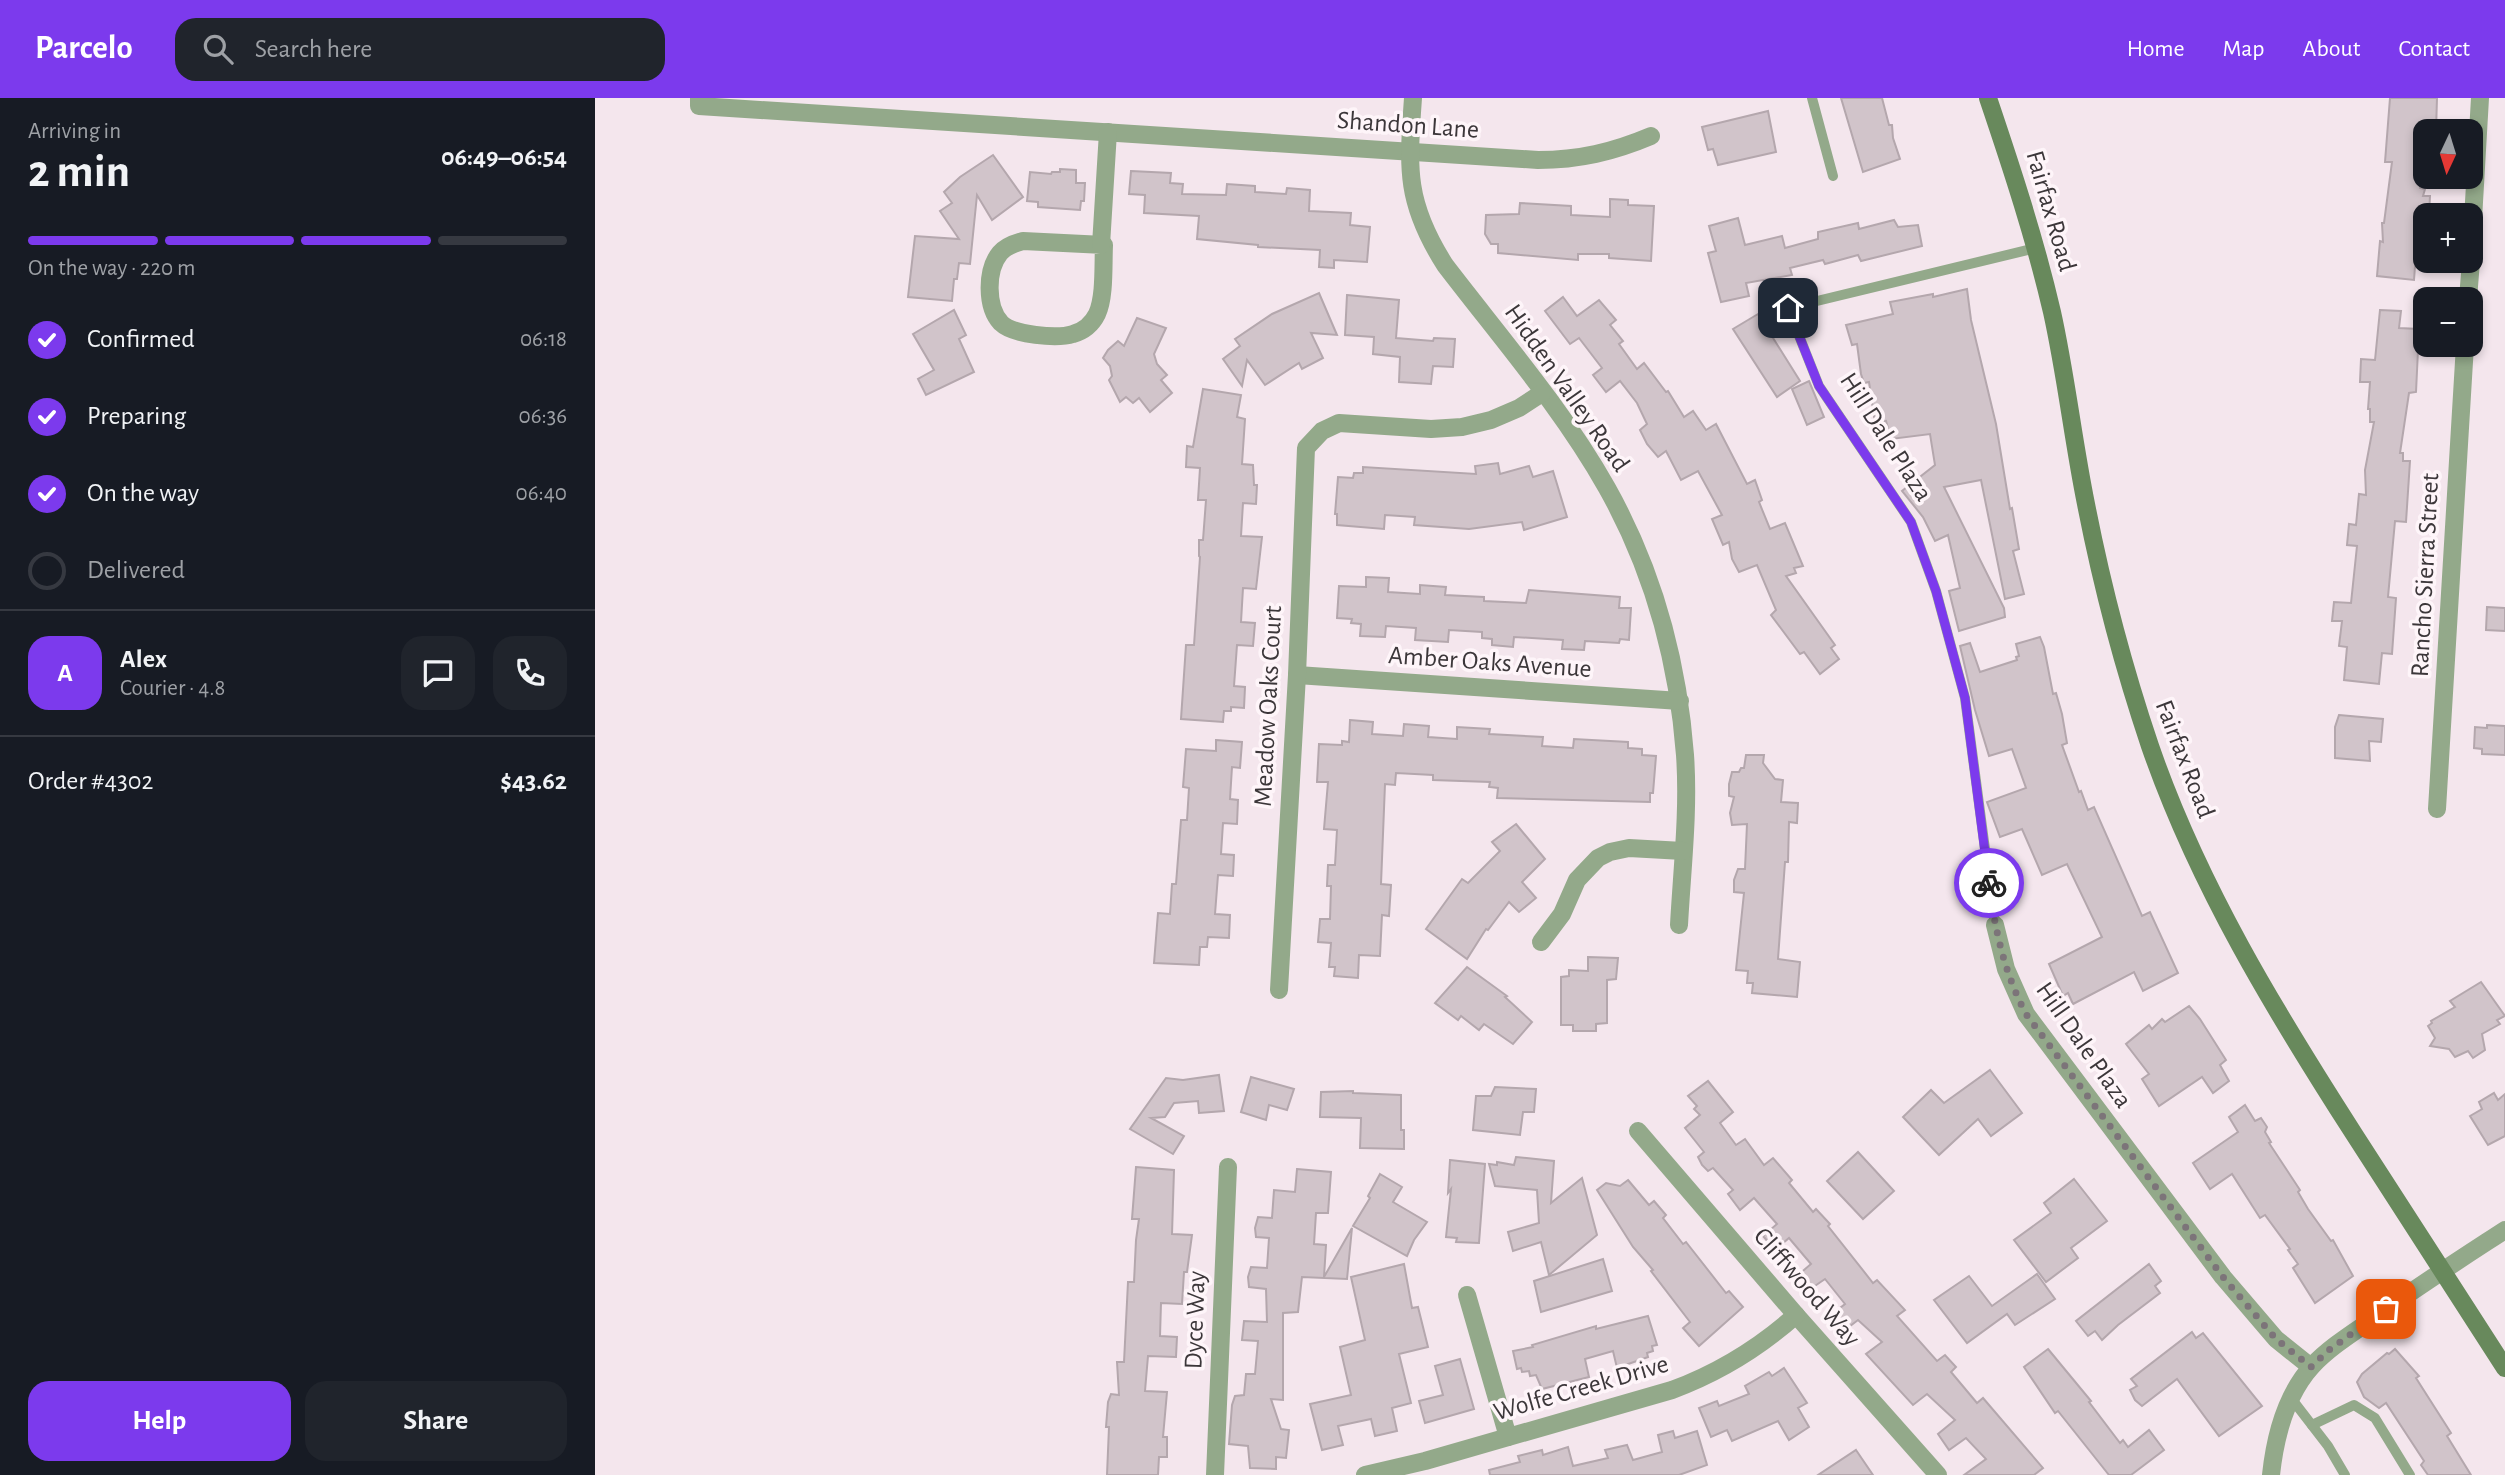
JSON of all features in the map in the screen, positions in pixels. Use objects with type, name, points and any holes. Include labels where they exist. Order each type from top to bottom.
[{"type":"main road","name":"Fairfax Road","points":[[1988,98],[2036,248],[2063,368],[2085,500],[2126,674],[2157,764],[2183,828],[2217,903],[2288,1032],[2505,1368]]},
{"type":"street","name":"Hidden Valley Road","points":[[1413,98],[1409,152],[1411,182],[1415,202],[1429,239],[1445,265],[1579,443],[1631,536],[1653,591],[1680,701],[1685,758],[1679,925]]},
{"type":"street","points":[[2474,203],[2480,98]]},
{"type":"street","name":"Shandon Lane","points":[[699,102],[1108,132],[1559,160],[1609,152],[1651,136]]},
{"type":"street","points":[[1101,245],[1023,241],[1011,245],[994,263],[991,275],[990,303],[995,316],[1012,331],[1024,334],[1069,336],[1092,323],[1098,312],[1104,245],[1101,245],[1108,132]]},
{"type":"street","name":"Rancho Sierra Street","points":[[2437,809],[2465,357]]},
{"type":"street","name":"Meadow Oaks Court","points":[[1279,990],[1297,675],[1306,448],[1322,431],[1339,423],[1431,429],[1462,427],[1501,416],[1542,393]]},
{"type":"street","name":"Amber Oaks Avenue","points":[[1297,675],[1680,701]]},
{"type":"street","points":[[1541,942],[1562,914],[1577,880],[1598,858],[1629,848],[1683,851]]},
{"type":"street","name":"Hill Dale Plaza","points":[[1995,925],[2005,969],[2026,1014],[2223,1277],[2276,1339],[2311,1367]]},
{"type":"street","name":"Cliffwood Way","points":[[1638,1131],[1938,1475]]},
{"type":"street","name":"Dyce Way","points":[[1215,1475],[1228,1167]]},
{"type":"street","points":[[2271,1475],[2280,1427],[2291,1398],[2311,1367],[2329,1350],[2505,1230]]},
{"type":"street","points":[[1467,1295],[1508,1437]]},
{"type":"street","name":"Wolfe Creek Drive","points":[[1365,1475],[1427,1468],[1508,1437],[1702,1379],[1743,1356],[1796,1315]]},
{"type":"lane","points":[[1812,98],[1833,176]]},
{"type":"lane","name":"Hill Dale Plaza","points":[[1995,925],[1965,698],[1936,591],[1911,522],[1819,386],[1788,308],[2036,248]]},
{"type":"lane","points":[[2291,1398],[2328,1446],[2345,1475]]},
{"type":"lane","points":[[2312,1425],[2354,1405],[2375,1418],[2410,1475]]},
{"type":"building","points":[[1841,98],[1882,98],[1900,159],[1863,172]]},
{"type":"building","points":[[2390,98],[2437,98],[2436,119],[2413,119],[2413,189],[2425,189],[2423,196],[2430,196],[2430,203],[2413,203],[2414,280],[2377,276],[2392,162],[2385,162]]},
{"type":"building","points":[[1768,111],[1776,152],[1718,165],[1713,149],[1708,150],[1702,127]]},
{"type":"building","points":[[993,155],[1023,197],[992,220],[977,195],[970,264],[959,263],[952,301],[908,297],[915,236],[959,239],[940,211],[952,203],[944,192],[960,177]]},
{"type":"building","points":[[1060,169],[1076,170],[1076,183],[1085,183],[1084,201],[1081,201],[1080,210],[1038,207],[1038,202],[1027,201],[1030,172],[1051,174],[1060,172]]},
{"type":"building","points":[[1131,171],[1171,173],[1170,183],[1183,184],[1182,194],[1226,195],[1227,184],[1255,186],[1255,192],[1286,194],[1287,188],[1310,190],[1309,211],[1351,213],[1350,225],[1370,227],[1367,262],[1334,260],[1334,268],[1319,267],[1320,250],[1258,247],[1197,239],[1199,216],[1144,213],[1145,195],[1129,194]]},
{"type":"building","points":[[1610,199],[1628,200],[1628,205],[1654,206],[1651,261],[1609,258],[1609,254],[1578,254],[1578,260],[1498,253],[1498,244],[1491,244],[1485,234],[1486,215],[1519,214],[1520,203],[1571,206],[1571,215],[1610,217]]},
{"type":"building","points":[[1738,218],[1745,245],[1782,236],[1785,248],[1818,239],[1818,232],[1858,223],[1859,229],[1894,220],[1898,227],[1918,225],[1922,246],[1861,261],[1858,255],[1825,264],[1823,260],[1790,268],[1792,275],[1746,283],[1749,296],[1721,302],[1708,253],[1716,251],[1709,226]]},
{"type":"building","points":[[1967,289],[1971,320],[1996,424],[2010,509],[2012,508],[2019,549],[2013,551],[2024,594],[2005,599],[1981,480],[1944,487],[2004,608],[2005,617],[1959,631],[1949,591],[1960,588],[1948,535],[1935,541],[1923,517],[1902,491],[1935,465],[1930,434],[1891,439],[1886,421],[1875,423],[1869,382],[1864,383],[1857,344],[1852,345],[1846,325],[1893,314],[1890,302],[1933,294],[1933,297]]},
{"type":"building","points":[[1319,293],[1337,335],[1311,333],[1323,358],[1302,369],[1299,363],[1265,385],[1247,360],[1242,386],[1223,359],[1240,346],[1235,339],[1272,314]]},
{"type":"building","points":[[1347,295],[1399,300],[1396,338],[1433,341],[1434,338],[1455,339],[1453,367],[1433,366],[1431,384],[1399,382],[1400,357],[1373,354],[1374,337],[1345,335]]},
{"type":"building","points":[[1563,297],[1577,316],[1599,300],[1616,320],[1610,325],[1623,341],[1619,344],[1637,369],[1644,363],[1666,392],[1668,391],[1684,417],[1693,411],[1706,430],[1716,424],[1747,484],[1755,480],[1762,500],[1759,502],[1770,529],[1785,523],[1803,566],[1794,568],[1796,573],[1786,576],[1835,645],[1831,648],[1839,659],[1820,674],[1804,652],[1800,654],[1771,615],[1776,610],[1757,565],[1739,572],[1732,559],[1729,542],[1723,545],[1712,519],[1722,515],[1698,471],[1681,480],[1666,451],[1658,457],[1640,430],[1647,424],[1637,403],[1620,381],[1606,392],[1593,375],[1602,368],[1579,338],[1570,344],[1545,311]]},
{"type":"building","points":[[954,310],[966,335],[959,339],[974,372],[926,395],[918,379],[934,370],[913,334]]},
{"type":"building","points":[[2380,310],[2401,311],[2399,328],[2413,329],[2413,357],[2418,357],[2416,392],[2409,393],[2400,453],[2403,453],[2403,461],[2410,461],[2406,522],[2395,521],[2388,597],[2396,598],[2392,654],[2382,653],[2379,684],[2344,680],[2347,647],[2339,646],[2342,621],[2332,621],[2334,602],[2351,603],[2357,546],[2347,545],[2349,524],[2356,525],[2359,494],[2366,495],[2365,470],[2374,422],[2370,422],[2368,409],[2370,382],[2360,382],[2361,359],[2375,360]]},
{"type":"building","points":[[1758,314],[1800,381],[1777,397],[1733,329]]},
{"type":"building","points":[[1137,318],[1166,328],[1154,354],[1157,364],[1167,375],[1161,380],[1172,393],[1150,412],[1139,398],[1133,403],[1126,397],[1120,402],[1109,380],[1112,376],[1110,366],[1103,358],[1118,341],[1124,346]]},
{"type":"building","points":[[1809,381],[1824,417],[1807,425],[1792,389]]},
{"type":"building","points":[[1203,389],[1241,395],[1237,417],[1245,419],[1242,464],[1253,465],[1254,485],[1257,485],[1256,504],[1243,503],[1241,536],[1262,537],[1256,589],[1243,588],[1241,622],[1255,623],[1253,646],[1237,645],[1234,686],[1245,687],[1244,708],[1231,707],[1231,711],[1224,711],[1223,722],[1181,719],[1186,645],[1194,645],[1199,540],[1203,540],[1206,500],[1198,500],[1200,468],[1186,467],[1187,446],[1193,447]]},
{"type":"building","points":[[1498,463],[1500,474],[1529,466],[1533,477],[1553,471],[1567,517],[1524,530],[1522,522],[1469,529],[1414,525],[1415,517],[1385,515],[1384,529],[1337,525],[1335,514],[1338,477],[1353,478],[1354,473],[1363,473],[1363,467],[1476,474],[1475,466]]},
{"type":"building","points":[[1366,577],[1389,578],[1388,592],[1420,594],[1420,585],[1446,587],[1445,595],[1484,597],[1484,601],[1526,603],[1529,590],[1620,597],[1619,608],[1631,608],[1629,640],[1620,639],[1619,643],[1585,641],[1584,650],[1562,649],[1563,640],[1514,637],[1513,647],[1492,645],[1492,639],[1482,638],[1482,632],[1449,630],[1448,642],[1415,640],[1416,628],[1386,626],[1385,637],[1360,636],[1361,624],[1351,623],[1352,619],[1337,618],[1339,586],[1366,587]]},
{"type":"building","points":[[2487,607],[2505,608],[2505,631],[2486,630]]},
{"type":"building","points":[[2040,637],[2053,694],[2056,693],[2062,714],[2067,743],[2062,745],[2079,792],[2081,791],[2088,810],[2094,807],[2142,916],[2150,912],[2178,973],[2143,991],[2134,972],[2073,1004],[2068,993],[2063,996],[2049,964],[2102,937],[2067,864],[2042,875],[2022,829],[2000,837],[1987,802],[2026,788],[2012,749],[1989,756],[1960,646],[1970,643],[1980,672],[2017,660],[2016,657],[2019,656],[2016,644]]},
{"type":"building","points":[[2339,715],[2383,719],[2381,742],[2369,741],[2370,761],[2335,758],[2335,727]]},
{"type":"building","points":[[1350,720],[1373,722],[1372,734],[1403,736],[1404,724],[1429,726],[1428,737],[1457,739],[1457,727],[1490,729],[1489,734],[1543,737],[1542,746],[1573,748],[1574,739],[1628,742],[1628,748],[1642,749],[1642,755],[1656,756],[1653,793],[1650,793],[1650,802],[1497,798],[1498,788],[1489,787],[1490,782],[1433,780],[1433,775],[1396,773],[1395,785],[1385,784],[1381,884],[1391,885],[1389,916],[1382,915],[1380,956],[1359,955],[1358,978],[1334,976],[1335,967],[1329,967],[1331,943],[1318,942],[1320,919],[1330,919],[1331,886],[1327,886],[1328,865],[1335,865],[1337,830],[1324,829],[1328,782],[1317,782],[1319,744],[1342,745],[1342,741],[1349,742]]},
{"type":"building","points":[[2487,725],[2505,726],[2505,755],[2482,754],[2482,749],[2474,748],[2475,727],[2487,728]]},
{"type":"building","points":[[1216,740],[1242,742],[1240,768],[1232,767],[1230,799],[1238,800],[1237,824],[1223,823],[1221,854],[1234,855],[1233,876],[1218,875],[1215,914],[1230,915],[1229,938],[1208,937],[1207,947],[1200,947],[1199,965],[1154,963],[1158,913],[1170,914],[1172,884],[1176,884],[1181,820],[1187,820],[1189,788],[1183,787],[1186,749],[1216,751]]},
{"type":"building","points":[[1746,755],[1764,755],[1763,763],[1775,779],[1783,780],[1781,802],[1798,803],[1797,823],[1789,822],[1788,862],[1785,862],[1778,959],[1800,962],[1797,997],[1752,993],[1753,983],[1747,983],[1748,971],[1736,970],[1744,893],[1734,892],[1734,880],[1738,869],[1745,869],[1747,824],[1732,825],[1730,813],[1734,797],[1729,796],[1729,784],[1732,772],[1739,772],[1744,768]]},
{"type":"building","points":[[1516,824],[1545,859],[1522,882],[1536,898],[1519,912],[1509,902],[1488,930],[1486,929],[1467,959],[1426,929],[1462,879],[1468,883],[1500,851],[1492,842]]},
{"type":"building","points":[[1588,957],[1618,958],[1616,979],[1607,980],[1607,1023],[1596,1024],[1596,1031],[1573,1031],[1573,1025],[1561,1025],[1561,977],[1569,976],[1569,970],[1588,971]]},
{"type":"building","points":[[1467,967],[1507,996],[1505,997],[1532,1022],[1513,1044],[1484,1024],[1479,1030],[1461,1016],[1458,1020],[1435,1003]]},
{"type":"building","points":[[2481,982],[2505,1016],[2497,1020],[2500,1024],[2482,1034],[2485,1050],[2473,1058],[2468,1051],[2455,1057],[2449,1049],[2430,1046],[2435,1038],[2428,1026],[2431,1021],[2455,1007],[2450,1001]]},
{"type":"building","points":[[2189,1006],[2226,1060],[2220,1065],[2229,1081],[2213,1093],[2202,1077],[2159,1106],[2142,1079],[2149,1074],[2126,1044],[2149,1025],[2152,1029],[2162,1019],[2165,1022]]},
{"type":"building","points":[[1990,1070],[2022,1113],[1991,1136],[1978,1119],[1939,1155],[1903,1117],[1931,1090],[1944,1103]]},
{"type":"building","points":[[1219,1075],[1224,1111],[1199,1113],[1198,1101],[1174,1103],[1165,1117],[1151,1118],[1184,1136],[1173,1154],[1130,1129],[1166,1078],[1183,1080]]},
{"type":"building","points":[[1251,1077],[1294,1089],[1287,1110],[1269,1105],[1266,1120],[1241,1112]]},
{"type":"building","points":[[1708,1081],[1733,1112],[1720,1123],[1736,1145],[1745,1139],[1764,1165],[1773,1158],[1792,1180],[1789,1183],[1813,1212],[1816,1209],[1830,1224],[1828,1226],[1873,1283],[1877,1280],[1905,1310],[1897,1316],[1937,1361],[1945,1355],[1956,1367],[1951,1372],[1977,1403],[1983,1398],[2043,1468],[2034,1475],[1964,1475],[1986,1459],[1966,1438],[1949,1450],[1938,1434],[1955,1420],[1927,1394],[1913,1405],[1866,1354],[1882,1342],[1858,1320],[1845,1330],[1836,1322],[1831,1315],[1845,1304],[1825,1279],[1809,1290],[1797,1276],[1811,1264],[1789,1238],[1775,1250],[1763,1236],[1777,1224],[1754,1198],[1740,1210],[1728,1194],[1733,1190],[1713,1168],[1708,1171],[1702,1165],[1698,1157],[1704,1152],[1685,1128],[1700,1115],[1694,1109],[1697,1106],[1688,1096]]},
{"type":"building","points":[[1495,1087],[1536,1089],[1534,1112],[1523,1112],[1520,1135],[1473,1130],[1476,1096],[1491,1096]]},
{"type":"building","points":[[1353,1091],[1401,1095],[1404,1149],[1360,1148],[1361,1118],[1320,1117],[1321,1092]]},
{"type":"building","points":[[2494,1093],[2498,1100],[2505,1094],[2505,1136],[2488,1145],[2470,1116],[2482,1109],[2479,1102]]},
{"type":"building","points":[[2245,1105],[2255,1121],[2261,1118],[2267,1127],[2265,1132],[2271,1142],[2269,1143],[2300,1190],[2298,1192],[2308,1209],[2331,1241],[2333,1240],[2353,1276],[2315,1303],[2293,1268],[2298,1264],[2288,1250],[2290,1249],[2265,1215],[2260,1218],[2232,1174],[2210,1189],[2193,1163],[2238,1132],[2229,1117]]},
{"type":"building","points":[[1858,1152],[1894,1191],[1863,1219],[1827,1181]]},
{"type":"building","points":[[1516,1157],[1554,1161],[1551,1203],[1582,1178],[1597,1235],[1549,1275],[1541,1242],[1513,1251],[1508,1232],[1539,1223],[1537,1190],[1495,1186],[1489,1164],[1497,1165],[1497,1162],[1514,1165]]},
{"type":"building","points":[[1450,1160],[1485,1164],[1479,1243],[1456,1242],[1457,1238],[1446,1237],[1451,1189],[1448,1193]]},
{"type":"building","points":[[1136,1167],[1174,1170],[1172,1234],[1192,1235],[1187,1272],[1184,1272],[1182,1304],[1161,1303],[1160,1336],[1177,1337],[1176,1357],[1148,1356],[1145,1391],[1167,1392],[1163,1437],[1167,1437],[1167,1457],[1159,1457],[1158,1475],[1107,1475],[1108,1402],[1111,1394],[1119,1395],[1117,1362],[1124,1362],[1128,1282],[1134,1282],[1139,1219],[1132,1219]]},
{"type":"building","points":[[1297,1169],[1331,1172],[1328,1213],[1316,1213],[1314,1244],[1326,1245],[1324,1277],[1352,1228],[1347,1279],[1302,1277],[1298,1312],[1283,1313],[1283,1400],[1271,1399],[1281,1429],[1289,1430],[1286,1458],[1276,1457],[1276,1469],[1250,1468],[1248,1446],[1229,1444],[1235,1396],[1244,1395],[1246,1374],[1255,1374],[1258,1341],[1242,1340],[1244,1321],[1267,1322],[1266,1289],[1249,1287],[1251,1267],[1267,1268],[1269,1238],[1256,1237],[1255,1228],[1258,1217],[1272,1218],[1274,1190],[1295,1192]]},
{"type":"building","points":[[1380,1174],[1402,1187],[1393,1202],[1427,1222],[1407,1256],[1353,1226],[1370,1198],[1368,1196]]},
{"type":"building","points":[[2074,1179],[2107,1221],[2071,1248],[2078,1258],[2046,1282],[2014,1240],[2051,1213],[2044,1203]]},
{"type":"building","points":[[1628,1180],[1649,1205],[1654,1201],[1666,1215],[1663,1218],[1683,1244],[1686,1242],[1726,1293],[1729,1291],[1743,1307],[1699,1346],[1683,1328],[1690,1322],[1633,1247],[1597,1190],[1606,1183],[1620,1186]]},
{"type":"building","points":[[1603,1259],[1612,1291],[1541,1312],[1534,1281]]},
{"type":"building","points":[[1404,1264],[1412,1308],[1418,1307],[1428,1347],[1399,1354],[1411,1403],[1392,1408],[1397,1431],[1375,1436],[1371,1419],[1338,1426],[1343,1445],[1322,1450],[1310,1404],[1351,1395],[1340,1347],[1365,1340],[1351,1277]]},
{"type":"building","points":[[2149,1264],[2161,1281],[2155,1286],[2160,1293],[2102,1340],[2095,1331],[2088,1336],[2076,1321]]},
{"type":"building","points":[[2037,1274],[2055,1299],[2015,1325],[2007,1314],[1967,1343],[1934,1300],[1969,1276],[1992,1306]]},
{"type":"building","points":[[1648,1316],[1657,1345],[1652,1346],[1653,1351],[1647,1353],[1648,1357],[1617,1368],[1613,1351],[1585,1359],[1589,1377],[1542,1389],[1536,1375],[1530,1376],[1529,1371],[1522,1372],[1521,1368],[1517,1369],[1513,1351],[1596,1326],[1596,1329]]},
{"type":"building","points":[[2192,1332],[2196,1338],[2203,1333],[2262,1406],[2219,1436],[2177,1379],[2142,1406],[2130,1390],[2137,1386],[2131,1379]]},
{"type":"building","points":[[2048,1349],[2091,1401],[2089,1402],[2120,1443],[2123,1440],[2128,1447],[2149,1430],[2164,1450],[2131,1475],[2109,1475],[2058,1411],[2055,1413],[2024,1367]]},
{"type":"building","points":[[2395,1349],[2419,1376],[2416,1378],[2451,1433],[2447,1436],[2471,1475],[2428,1475],[2421,1465],[2424,1461],[2386,1403],[2379,1408],[2364,1397],[2357,1382],[2362,1374]]},
{"type":"building","points":[[1460,1359],[1474,1409],[1425,1423],[1419,1401],[1443,1395],[1435,1366]]},
{"type":"building","points":[[1784,1368],[1807,1403],[1798,1408],[1809,1427],[1789,1440],[1778,1421],[1732,1441],[1727,1430],[1711,1437],[1699,1408],[1717,1401],[1719,1406],[1749,1394],[1745,1386],[1769,1372],[1772,1376]]},
{"type":"building","points":[[1673,1431],[1675,1438],[1697,1431],[1707,1465],[1679,1475],[1490,1475],[1489,1470],[1520,1462],[1518,1456],[1542,1450],[1543,1455],[1568,1447],[1573,1466],[1608,1458],[1605,1450],[1627,1445],[1633,1460],[1662,1452],[1658,1435]]},
{"type":"building","points":[[1856,1450],[1873,1475],[1818,1475]]},
{"type":"way so far","points":[[1989,883],[2005,969],[2026,1014],[2223,1277],[2276,1339],[2311,1367],[2329,1350],[2386,1309]]},
{"type":"route","points":[[1788,308],[1819,386],[1911,522],[1936,591],[1965,698],[1989,883]]}]
